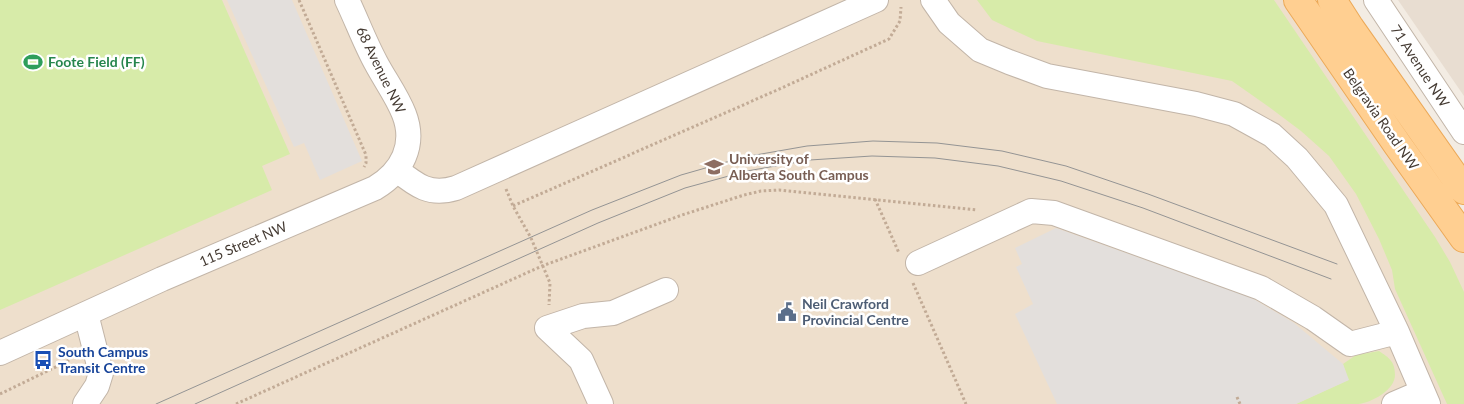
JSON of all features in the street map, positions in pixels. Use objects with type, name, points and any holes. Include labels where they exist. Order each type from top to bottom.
[{"type":"main road","name":"Belgravia Road NW","points":[[1298,0],[1464,238]]},
{"type":"main road","name":"Belgravia Road NW","points":[[1332,0],[1464,190]]},
{"type":"street","name":"68 Avenue NW","points":[[347,0],[374,60],[404,114],[408,144],[397,170]]},
{"type":"street","points":[[397,170],[417,185],[432,192],[456,188],[876,0]]},
{"type":"street","points":[[933,0],[949,23],[980,50],[1047,76],[1196,104],[1234,114],[1272,136],[1298,158],[1336,205],[1397,332],[1425,398],[1394,404]]},
{"type":"street","name":"71 Avenue NW","points":[[1376,0],[1464,132]]},
{"type":"street","name":"115 Street NW","points":[[0,353],[162,279],[375,188],[390,178],[397,170]]},
{"type":"street","points":[[911,268],[1031,211],[1054,213],[1261,288],[1313,318],[1350,344],[1397,332]]},
{"type":"street","points":[[601,404],[581,360],[547,328],[583,316],[613,313],[666,290]]},
{"type":"street","points":[[85,404],[97,386],[102,373],[86,314]]},
{"type":"street","points":[[581,360],[583,316]]},
{"type":"path","points":[[299,0],[366,155],[366,163],[363,169]]},
{"type":"path","points":[[513,206],[889,39],[900,22],[901,7]]},
{"type":"path","points":[[498,170],[513,206],[531,238],[550,283],[547,328]]},
{"type":"path","points":[[236,404],[542,266],[682,214],[744,195],[778,190],[876,199],[923,206],[980,210]]},
{"type":"path","points":[[876,199],[911,268],[966,404]]},
{"type":"path","points":[[0,394],[68,361],[52,345]]},
{"type":"path","points":[[1237,397],[1240,404]]},
{"type":"shaded area","name":"University of Alberta South Campus","points":[[0,0],[1314,0],[1391,120],[1464,214],[1464,404],[0,404]]},
{"type":"shaded area","points":[[227,0],[292,0],[362,161],[320,180],[304,143],[294,147]]},
{"type":"shaded area","points":[[1398,0],[1464,0],[1464,96]]},
{"type":"shaded area","points":[[1056,228],[1252,298],[1294,323],[1343,364],[1349,380],[1296,404],[1057,404],[1015,314],[1033,304],[1016,267],[1022,264],[1015,248]]},
{"type":"green space","points":[[0,0],[222,0],[290,154],[262,166],[272,190],[0,310]]},
{"type":"green space","points":[[977,0],[1274,0],[1450,262],[1464,292],[1464,404],[1447,404],[1395,289],[1392,270],[1379,239],[1356,194],[1329,156],[1301,131],[1232,81],[1037,41],[992,20]]},
{"type":"green space","points":[[1379,351],[1393,363],[1395,370],[1394,381],[1387,391],[1381,395],[1358,404],[1296,404],[1348,380],[1343,364],[1356,355]]},
{"type":"tram line","points":[[156,404],[592,210],[681,175],[744,157],[807,146],[873,141],[937,143],[1002,151],[1066,166],[1148,194],[1337,264]]},
{"type":"tram line","points":[[195,404],[598,223],[685,188],[747,171],[810,160],[872,156],[935,158],[998,166],[1061,181],[1143,208],[1331,279]]},
{"type":"place","name":"Foote Field (FF)","points":[[33,62]]},
{"type":"place","name":"University of Alberta South Campus","points":[[714,167]]},
{"type":"place","name":"Neil Crawford Provincial Centre","points":[[787,312]]},
{"type":"place","name":"South Campus Transit Centre","points":[[43,360]]}]
